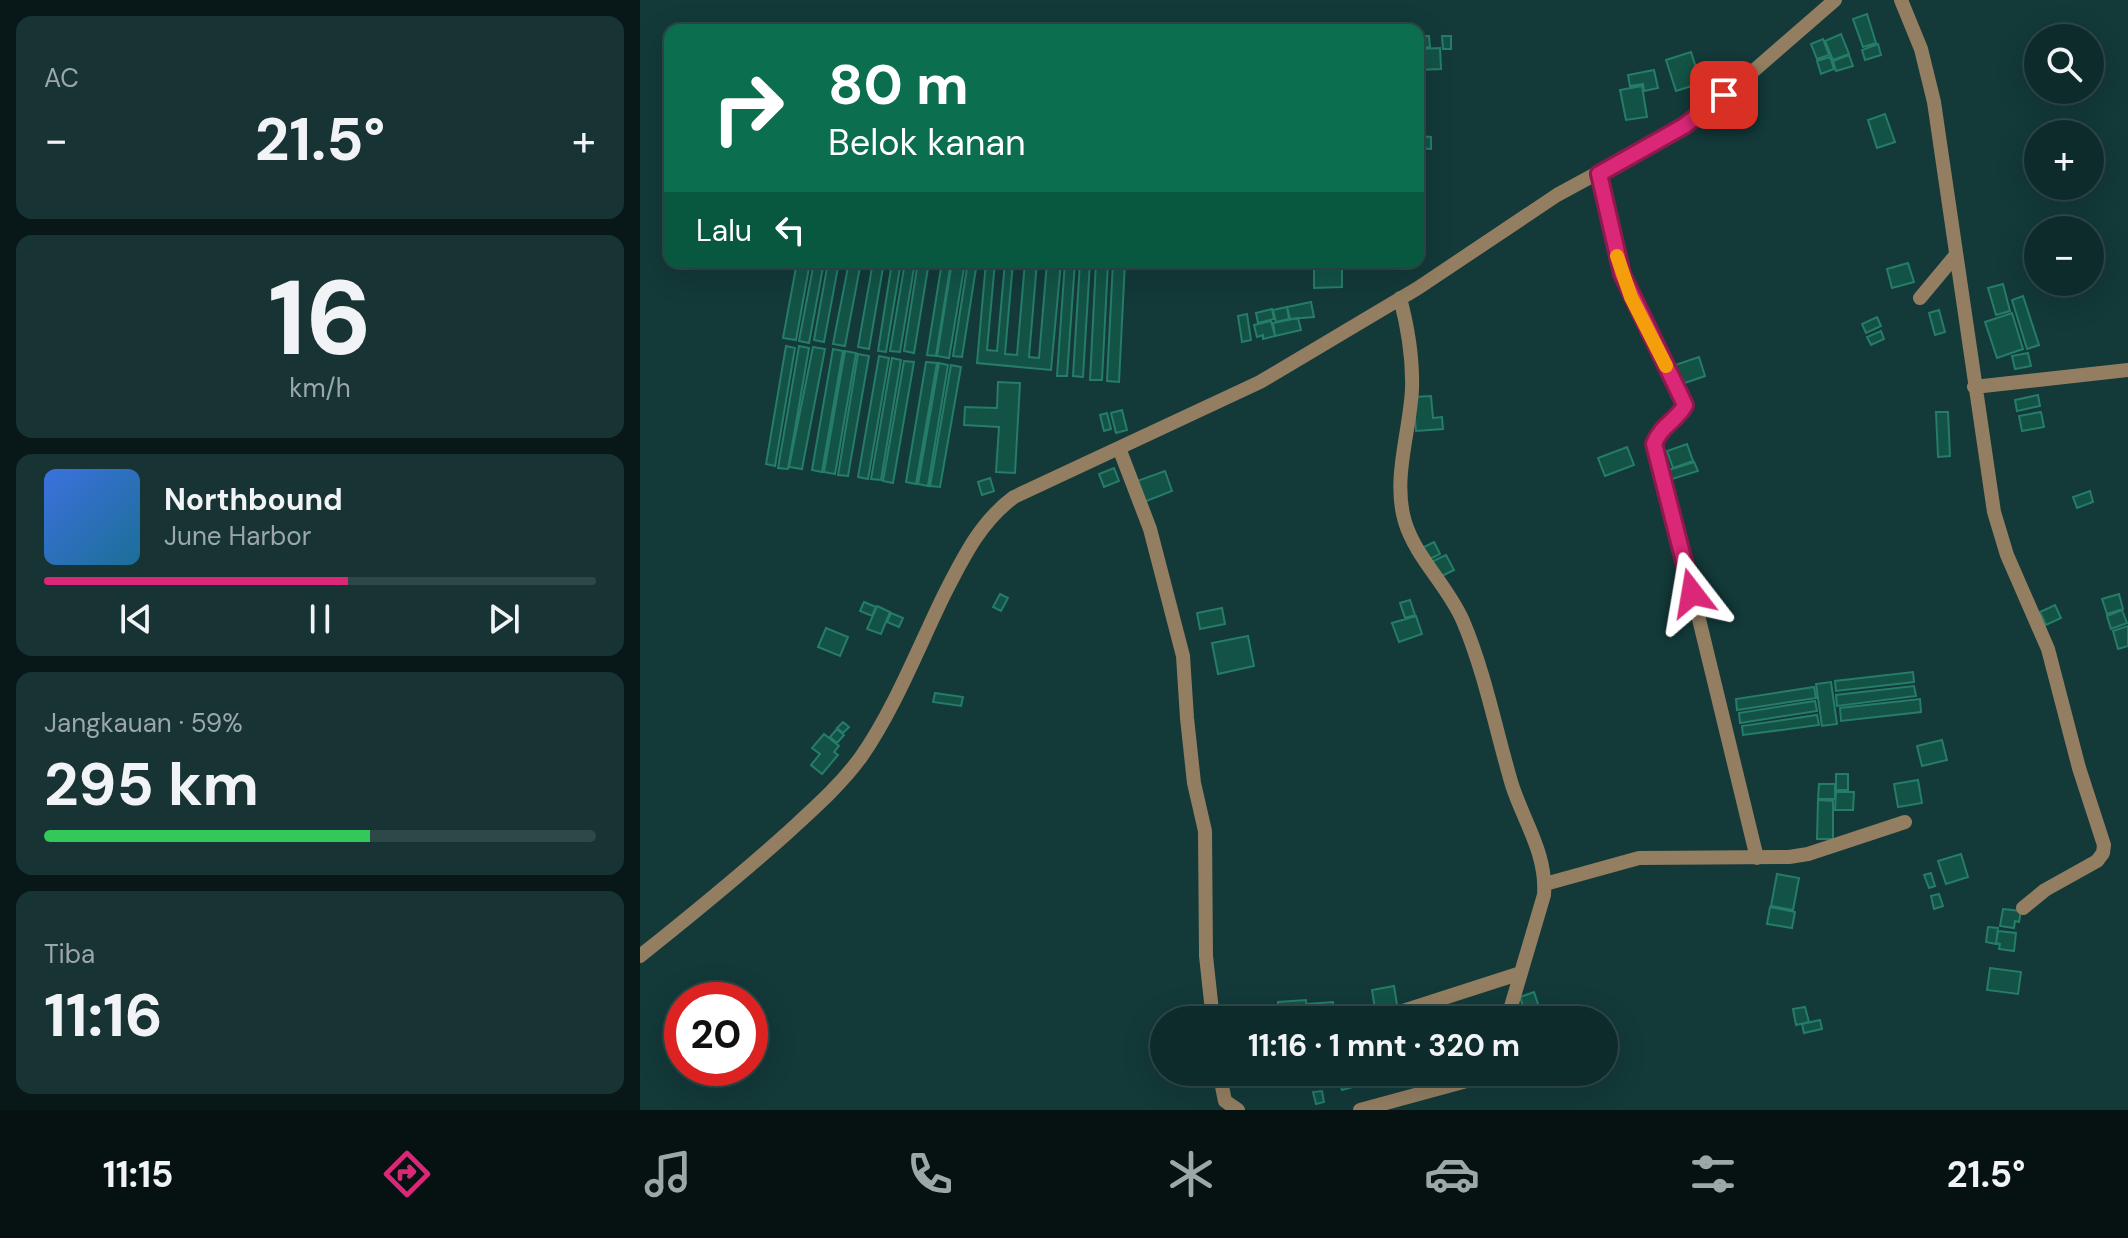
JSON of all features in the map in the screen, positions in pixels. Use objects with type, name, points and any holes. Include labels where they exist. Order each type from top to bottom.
[{"type":"street","points":[[640,956],[724,889],[834,791],[862,756],[959,565],[981,528],[996,511],[1014,497],[1260,382],[1400,298],[1557,195],[1684,126],[1743,80],[1835,0]]},
{"type":"street","points":[[1901,0],[1921,49],[1934,102],[1974,387],[1999,534],[2048,649],[2079,768],[2104,845],[2097,861],[2045,890],[2023,908]]},
{"type":"street","points":[[1599,174],[1622,274],[1685,405],[1659,432],[1654,444],[1655,454],[1664,475],[1757,858]]},
{"type":"street","points":[[1920,298],[1955,256]]},
{"type":"street","points":[[1400,298],[1408,331],[1412,375],[1400,486],[1401,506],[1414,542],[1463,621],[1514,789],[1543,864],[1544,895],[1511,1006]]},
{"type":"street","points":[[1974,387],[2125,371]]},
{"type":"street","points":[[1119,448],[1150,529],[1183,656],[1193,770],[1205,831],[1206,956],[1211,1006]]},
{"type":"street","points":[[1545,884],[1639,858],[1757,858],[1808,854],[1905,822]]},
{"type":"street","points":[[1419,1006],[1521,973]]},
{"type":"street","points":[[1222,1086],[1225,1101],[1238,1110]]},
{"type":"street","points":[[1360,1110],[1448,1086]]},
{"type":"building","points":[[1867,14],[1876,43],[1863,47],[1853,19]]},
{"type":"building","points":[[1841,34],[1849,54],[1833,60],[1825,41]]},
{"type":"building","points":[[1424,36],[1429,36],[1430,47],[1424,48]]},
{"type":"building","points":[[1442,36],[1451,36],[1451,49],[1443,49]]},
{"type":"building","points":[[1823,39],[1829,55],[1817,59],[1811,44]]},
{"type":"building","points":[[1878,44],[1881,55],[1865,60],[1862,50]]},
{"type":"building","points":[[1440,48],[1441,69],[1424,70],[1424,49]]},
{"type":"building","points":[[1691,52],[1701,83],[1676,91],[1666,60]]},
{"type":"building","points":[[1849,55],[1853,66],[1836,71],[1833,61]]},
{"type":"building","points":[[1830,57],[1834,69],[1821,74],[1817,61]]},
{"type":"building","points":[[1654,70],[1658,88],[1644,91],[1643,84],[1630,86],[1628,75]]},
{"type":"building","points":[[1642,86],[1647,117],[1626,120],[1620,90]]},
{"type":"building","points":[[1885,114],[1895,142],[1877,148],[1868,120]]},
{"type":"building","points":[[1424,136],[1431,137],[1431,149],[1424,148]]},
{"type":"building","points":[[1908,263],[1914,282],[1892,288],[1887,269]]},
{"type":"building","points":[[796,268],[809,268],[796,340],[783,338]]},
{"type":"building","points":[[813,268],[823,268],[809,343],[799,341]]},
{"type":"building","points":[[827,268],[838,268],[824,342],[814,340]]},
{"type":"building","points":[[848,268],[860,268],[845,346],[833,344]]},
{"type":"building","points":[[872,268],[883,268],[869,349],[858,347]]},
{"type":"building","points":[[891,268],[900,268],[886,352],[878,351]]},
{"type":"building","points":[[904,268],[914,268],[900,352],[890,351]]},
{"type":"building","points":[[917,268],[928,268],[914,353],[904,351]]},
{"type":"building","points":[[941,268],[950,268],[936,356],[927,355]]},
{"type":"building","points":[[951,268],[964,268],[949,358],[937,356]]},
{"type":"building","points":[[967,268],[976,268],[962,357],[953,356]]},
{"type":"building","points":[[985,268],[994,268],[987,350],[997,351],[1004,268],[1012,268],[1005,354],[1017,355],[1024,268],[1036,268],[1029,357],[1039,358],[1046,268],[1060,268],[1051,370],[977,363]]},
{"type":"building","points":[[1065,268],[1075,268],[1067,376],[1057,376]]},
{"type":"building","points":[[1080,268],[1090,268],[1083,377],[1073,376]]},
{"type":"building","points":[[1096,268],[1108,268],[1102,380],[1090,380]]},
{"type":"building","points":[[1113,268],[1125,268],[1119,382],[1107,381]]},
{"type":"building","points":[[1314,268],[1342,268],[1342,287],[1314,288]]},
{"type":"building","points":[[2003,284],[2010,311],[1996,315],[1988,288]]},
{"type":"building","points":[[2023,296],[2039,345],[2027,349],[2012,300]]},
{"type":"building","points":[[1311,302],[1314,317],[1290,319],[1287,307]]},
{"type":"building","points":[[1287,307],[1289,319],[1276,322],[1273,310]]},
{"type":"building","points":[[1272,309],[1274,319],[1258,323],[1256,313]]},
{"type":"building","points":[[1939,310],[1945,332],[1935,335],[1929,313]]},
{"type":"building","points":[[2012,313],[2023,349],[1997,358],[1985,322]]},
{"type":"building","points":[[1247,314],[1251,340],[1242,342],[1238,316]]},
{"type":"building","points":[[1877,317],[1881,326],[1866,333],[1862,324]]},
{"type":"building","points":[[1298,318],[1301,330],[1275,336],[1273,323]]},
{"type":"building","points":[[1271,321],[1275,336],[1257,337],[1254,325]]},
{"type":"building","points":[[1881,331],[1884,339],[1871,345],[1867,337]]},
{"type":"building","points":[[786,346],[795,348],[775,466],[766,464]]},
{"type":"building","points":[[799,346],[809,348],[788,469],[778,468]]},
{"type":"building","points":[[813,347],[825,349],[802,469],[789,467]]},
{"type":"building","points":[[833,349],[843,351],[822,472],[812,470]]},
{"type":"building","points":[[845,351],[856,353],[835,474],[824,472]]},
{"type":"building","points":[[2028,353],[2031,366],[2015,369],[2012,356]]},
{"type":"building","points":[[858,354],[869,356],[848,476],[838,475]]},
{"type":"building","points":[[879,356],[889,358],[868,479],[858,477]]},
{"type":"building","points":[[1699,357],[1705,376],[1679,385],[1672,366]]},
{"type":"building","points":[[892,358],[901,360],[881,480],[871,479]]},
{"type":"building","points":[[904,361],[914,362],[893,483],[883,481]]},
{"type":"building","points":[[926,362],[937,363],[916,484],[906,482]]},
{"type":"building","points":[[939,363],[948,365],[928,486],[918,484]]},
{"type":"building","points":[[951,365],[961,367],[940,487],[930,486]]},
{"type":"building","points":[[998,382],[1020,383],[1015,473],[996,472],[999,427],[964,425],[965,407],[997,408]]},
{"type":"building","points":[[2038,395],[2040,406],[2017,411],[2015,400]]},
{"type":"building","points":[[1431,396],[1433,418],[1442,417],[1443,429],[1416,431],[1413,397]]},
{"type":"building","points":[[1122,410],[1127,430],[1116,433],[1111,413]]},
{"type":"building","points":[[1936,412],[1948,412],[1950,456],[1938,457]]},
{"type":"building","points":[[2041,412],[2044,427],[2022,431],[2019,416]]},
{"type":"building","points":[[1107,413],[1111,429],[1104,431],[1100,415]]},
{"type":"building","points":[[1687,444],[1693,461],[1673,468],[1667,451]]},
{"type":"building","points":[[1627,447],[1634,465],[1605,476],[1598,458]]},
{"type":"building","points":[[1694,462],[1698,471],[1672,479],[1669,470]]},
{"type":"building","points":[[1114,468],[1119,481],[1104,487],[1099,474]]},
{"type":"building","points":[[1165,471],[1172,491],[1144,502],[1137,481]]},
{"type":"building","points":[[990,478],[994,491],[982,495],[978,482]]},
{"type":"building","points":[[2090,491],[2093,502],[2077,508],[2073,497]]},
{"type":"building","points":[[1434,542],[1440,554],[1428,560],[1422,548]]},
{"type":"building","points":[[1446,555],[1454,570],[1440,577],[1433,561]]},
{"type":"building","points":[[1000,594],[1008,598],[1001,611],[993,607]]},
{"type":"building","points":[[2119,594],[2123,609],[2107,614],[2102,599]]},
{"type":"building","points":[[1410,600],[1415,615],[1405,618],[1400,603]]},
{"type":"building","points":[[864,602],[876,607],[872,616],[860,611]]},
{"type":"building","points":[[2055,605],[2061,618],[2046,625],[2040,612]]},
{"type":"building","points":[[877,606],[890,612],[881,634],[867,629]]},
{"type":"building","points":[[1222,608],[1225,624],[1200,629],[1197,613]]},
{"type":"building","points":[[2122,610],[2127,623],[2111,629],[2107,616]]},
{"type":"building","points":[[891,613],[903,618],[899,627],[887,622]]},
{"type":"building","points":[[1416,616],[1422,634],[1399,642],[1392,623]]},
{"type":"building","points":[[2128,626],[2128,646],[2118,649],[2113,631]]},
{"type":"building","points":[[826,628],[848,637],[840,656],[818,647]]},
{"type":"building","points":[[1248,636],[1254,666],[1218,674],[1212,643]]},
{"type":"building","points":[[1913,672],[1914,682],[1836,691],[1835,681]]},
{"type":"building","points":[[1831,682],[1837,724],[1822,726],[1816,684]]},
{"type":"building","points":[[1914,686],[1916,696],[1837,706],[1836,695]]},
{"type":"building","points":[[1814,687],[1816,698],[1737,710],[1736,699]]},
{"type":"building","points":[[935,693],[963,697],[961,706],[933,702]]},
{"type":"building","points":[[1920,699],[1921,712],[1841,721],[1840,708]]},
{"type":"building","points":[[1815,701],[1817,711],[1740,723],[1739,713]]},
{"type":"building","points":[[1817,715],[1819,725],[1743,735],[1742,726]]},
{"type":"building","points":[[843,722],[849,727],[843,733],[837,728]]},
{"type":"building","points":[[837,729],[844,735],[837,743],[830,737]]},
{"type":"building","points":[[824,734],[839,746],[834,752],[838,755],[822,774],[811,765],[820,754],[812,748]]},
{"type":"building","points":[[1942,740],[1947,760],[1922,766],[1917,746]]},
{"type":"building","points":[[1836,774],[1848,774],[1848,790],[1836,790]]},
{"type":"building","points":[[1918,780],[1922,803],[1898,807],[1894,784]]},
{"type":"building","points":[[1819,784],[1835,784],[1835,799],[1818,799]]},
{"type":"building","points":[[1836,792],[1854,792],[1853,810],[1835,810]]},
{"type":"building","points":[[1818,800],[1833,801],[1833,839],[1817,839]]},
{"type":"building","points":[[1961,854],[1968,877],[1946,884],[1938,861]]},
{"type":"building","points":[[1931,873],[1935,886],[1929,888],[1924,875]]},
{"type":"building","points":[[1777,874],[1799,878],[1793,910],[1771,906]]},
{"type":"building","points":[[1939,894],[1943,906],[1934,909],[1931,896]]},
{"type":"building","points":[[1770,907],[1795,912],[1792,928],[1767,924]]},
{"type":"building","points":[[2003,909],[2021,911],[2014,928],[2000,926]]},
{"type":"building","points":[[1988,927],[1998,928],[1996,944],[1986,942]]},
{"type":"building","points":[[1998,931],[2016,933],[2014,951],[1999,949],[2000,944],[1996,943]]},
{"type":"building","points":[[1990,968],[2021,972],[2018,994],[1987,990]]},
{"type":"building","points":[[1394,986],[1397,1006],[1375,1006],[1372,990]]},
{"type":"building","points":[[1534,992],[1539,1006],[1523,1006],[1520,997]]},
{"type":"building","points":[[1306,1000],[1306,1006],[1278,1006],[1278,1002]]},
{"type":"building","points":[[1333,1002],[1333,1006],[1307,1006]]},
{"type":"building","points":[[1805,1007],[1809,1022],[1796,1025],[1793,1009]]},
{"type":"building","points":[[1820,1020],[1822,1029],[1804,1033],[1802,1024]]},
{"type":"building","points":[[1322,1091],[1324,1102],[1316,1104],[1313,1092]]},
{"type":"slow traffic","points":[[1617,256],[1631,297],[1666,366]]},
{"type":"route","points":[[1692,593],[1654,444],[1659,432],[1685,405],[1622,274],[1599,174],[1684,126],[1724,95]]}]
